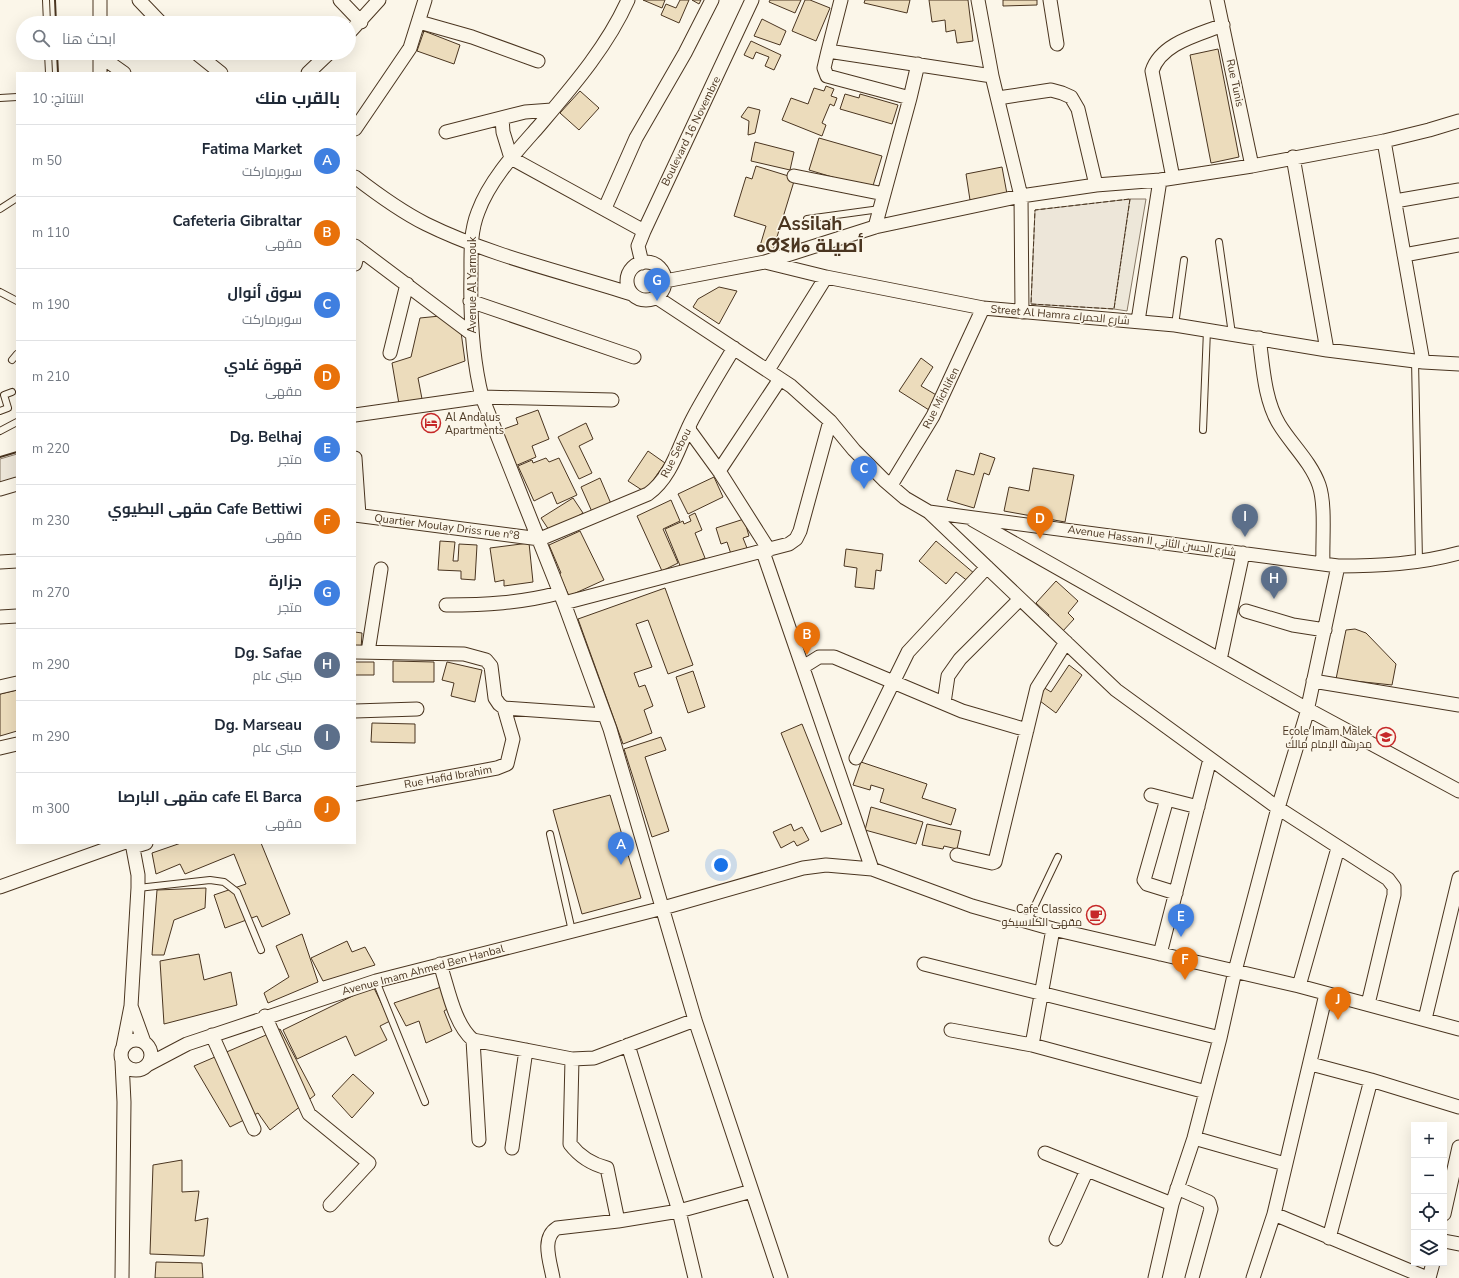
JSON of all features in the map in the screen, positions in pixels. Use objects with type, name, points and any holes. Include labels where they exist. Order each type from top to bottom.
[{"type":"street","points":[[100,0],[100,16]]},
{"type":"street","points":[[139,0],[154,16]]},
{"type":"street","points":[[340,0],[355,16]]},
{"type":"street","points":[[356,27],[379,0]]},
{"type":"street","points":[[356,128],[410,48],[426,0]]},
{"type":"street","name":"Avenue Al Yarmouk","points":[[628,0],[606,39],[575,84],[511,158],[478,210],[472,231],[471,242],[470,301],[475,370],[482,398],[532,525],[540,539],[605,715],[695,1020],[781,1278]]},
{"type":"street","points":[[605,208],[636,138],[686,53],[712,0]]},
{"type":"street","name":"Boulevard 16 Novembre","points":[[642,263],[638,246],[644,231],[752,0]]},
{"type":"street","points":[[841,0],[824,68],[828,76],[910,98]]},
{"type":"street","points":[[978,0],[992,76],[1022,196],[1022,312]]},
{"type":"street","points":[[1050,0],[1057,44]]},
{"type":"street","name":"Rue Tunis","points":[[1217,0],[1252,166]]},
{"type":"street","points":[[356,17],[361,22]]},
{"type":"street","points":[[419,22],[472,37],[538,61]]},
{"type":"street","points":[[1173,178],[1152,70],[1155,60],[1163,52],[1180,42],[1223,25]]},
{"type":"street","points":[[828,51],[992,76]]},
{"type":"street","points":[[100,60],[100,72]]},
{"type":"street","points":[[108,60],[123,72]]},
{"type":"street","points":[[205,60],[221,72]]},
{"type":"street","points":[[309,72],[322,60]]},
{"type":"street","points":[[875,227],[918,64]]},
{"type":"street","points":[[998,98],[1051,90],[1062,92],[1071,97],[1078,109],[1096,185]]},
{"type":"street","points":[[446,132],[525,112],[552,110]]},
{"type":"street","points":[[502,118],[503,132],[511,158],[605,208],[644,231]]},
{"type":"street","points":[[765,262],[875,227],[1022,196],[1096,185],[1160,180],[1252,166],[1384,140],[1429,130],[1459,121]]},
{"type":"street","points":[[1384,140],[1404,255],[1419,361]]},
{"type":"street","points":[[1293,157],[1327,350]]},
{"type":"street","points":[[794,176],[884,194]]},
{"type":"street","points":[[356,178],[403,211],[426,224],[471,242],[632,294],[643,300],[656,297],[660,293],[665,280],[660,268],[655,265],[642,263],[636,265],[628,275],[628,288],[632,294]]},
{"type":"street","points":[[1138,322],[1160,180]]},
{"type":"street","points":[[1395,201],[1459,190]]},
{"type":"street","points":[[357,247],[472,334]]},
{"type":"street","points":[[1404,255],[1459,248]]},
{"type":"street","name":"Street Al Hamra شارع الحمراء","points":[[665,280],[765,262],[826,277],[983,308],[1176,325],[1327,350],[1419,361],[1459,364]]},
{"type":"street","points":[[768,370],[826,277]]},
{"type":"street","points":[[390,353],[407,284]]},
{"type":"street","name":"Avenue Hassan II شارع الحسن الثاني","points":[[656,297],[768,370],[802,395],[830,421],[854,450],[884,480],[891,484],[905,498],[929,512],[1338,566],[1378,566],[1419,562],[1435,560],[1459,553]]},
{"type":"street","points":[[470,301],[634,357]]},
{"type":"street","name":"Rue Michlifen","points":[[891,484],[933,416],[983,308]]},
{"type":"street","points":[[1259,338],[1269,400],[1278,422],[1311,469],[1319,484],[1322,495],[1323,564]]},
{"type":"street","name":"Rue Sebou","points":[[540,539],[648,494],[656,488],[669,471],[689,426],[734,348]]},
{"type":"street","points":[[719,471],[780,379]]},
{"type":"street","points":[[356,415],[482,398],[612,400]]},
{"type":"street","points":[[446,605],[485,605],[562,598],[766,551],[789,544],[796,539],[800,531],[830,421]]},
{"type":"street","points":[[689,426],[690,431],[719,471],[766,551],[803,666],[872,869]]},
{"type":"street","points":[[0,489],[16,484]]},
{"type":"street","points":[[356,486],[357,515]]},
{"type":"street","points":[[929,512],[1116,690],[1278,808],[1388,879],[1394,887],[1394,895],[1368,1004]]},
{"type":"street","name":"Quartier Moulay Driss rue n°8","points":[[357,515],[540,539]]},
{"type":"street","points":[[967,517],[1307,709],[1459,791]]},
{"type":"street","points":[[1220,660],[1242,553]]},
{"type":"street","points":[[0,562],[16,561]]},
{"type":"street","points":[[1155,1278],[1172,1204],[1194,1138],[1220,1038],[1235,971],[1278,808],[1307,709],[1338,566]]},
{"type":"street","points":[[856,758],[908,652],[987,567]]},
{"type":"street","points":[[381,569],[361,652],[464,654],[486,660],[491,666],[495,698],[504,708],[605,715]]},
{"type":"street","points":[[944,703],[948,676],[960,659],[1020,599]]},
{"type":"street","points":[[1246,611],[1293,625],[1325,630]]},
{"type":"street","points":[[0,617],[16,616]]},
{"type":"street","points":[[958,854],[992,863],[995,862],[1037,688],[1066,642]]},
{"type":"street","points":[[803,666],[819,657],[834,657],[962,712],[1027,730]]},
{"type":"street","points":[[1313,681],[1459,705]]},
{"type":"street","points":[[0,687],[16,683]]},
{"type":"street","name":"Rue Hafid Ibrahim","points":[[356,794],[497,768],[506,764],[513,739],[504,708]]},
{"type":"street","points":[[356,711],[417,709]]},
{"type":"street","points":[[0,748],[16,744]]},
{"type":"street","points":[[1160,954],[1210,759]]},
{"type":"street","points":[[1151,795],[1198,807]]},
{"type":"street","points":[[1167,799],[1144,880],[1147,884],[1176,893]]},
{"type":"street","points":[[0,886],[129,844],[138,875],[138,888],[131,1006],[123,1047],[120,1054],[122,1062],[124,1102],[122,1278]]},
{"type":"street","points":[[1299,986],[1338,848]]},
{"type":"street","name":"Avenue Imam Ahmed Ben Hanbal","points":[[149,1064],[187,1044],[266,1016],[376,981],[663,908],[803,868],[826,865],[872,869],[972,906],[1027,922],[1299,986],[1459,1029]]},
{"type":"street","points":[[1425,1019],[1459,878]]},
{"type":"street","points":[[1032,1045],[1040,994],[1053,929]]},
{"type":"street","points":[[440,964],[458,1019],[465,1033],[473,1040],[572,1059],[594,1058],[695,1020]]},
{"type":"street","points":[[924,964],[1220,1038]]},
{"type":"street","points":[[1253,1278],[1274,1214],[1285,1164],[1311,1064],[1326,994]]},
{"type":"street","points":[[122,1062],[127,1068],[135,1071],[143,1069],[149,1064],[151,1056],[131,1006]]},
{"type":"street","points":[[266,1016],[310,1114],[369,1163],[330,1205]]},
{"type":"street","points":[[951,1030],[1032,1045],[1206,1092]]},
{"type":"street","points":[[212,1035],[254,1129]]},
{"type":"street","points":[[123,1047],[129,1042],[137,1040],[147,1045]]},
{"type":"street","points":[[473,1040],[479,1140]]},
{"type":"street","name":"Avenue Imam Ahmed Ben Hanbal","points":[[147,1045],[187,1044]]},
{"type":"street","points":[[628,1045],[679,1211],[695,1278]]},
{"type":"street","points":[[512,1148],[526,1050]]},
{"type":"street","points":[[572,1059],[570,1144],[580,1156],[595,1165],[607,1168],[618,1221]]},
{"type":"street","points":[[1311,1064],[1371,1080],[1459,1107]]},
{"type":"street","points":[[124,1102],[135,1071]]},
{"type":"street","points":[[1329,1238],[1371,1080]]},
{"type":"street","points":[[1194,1138],[1285,1164]]},
{"type":"street","points":[[1447,1201],[1459,1147]]},
{"type":"street","points":[[1045,1154],[1172,1204]]},
{"type":"street","points":[[1056,1239],[1087,1170]]},
{"type":"street","points":[[1177,1188],[1203,1198],[1209,1202],[1211,1209],[1192,1278]]},
{"type":"street","points":[[553,1278],[547,1240],[550,1232],[557,1228],[618,1221],[679,1211],[752,1191]]},
{"type":"street","points":[[1274,1214],[1428,1278],[1432,1266]]},
{"type":"street","points":[[1447,1242],[1459,1244]]},
{"type":"lane","points":[[46,0],[47,16]]},
{"type":"lane","points":[[48,60],[49,72]]},
{"type":"lane","points":[[0,98],[16,97]]},
{"type":"lane","points":[[0,209],[16,199]]},
{"type":"lane","points":[[807,219],[880,209]]},
{"type":"lane","points":[[1219,242],[1232,334]]},
{"type":"lane","points":[[1176,325],[1184,260]]},
{"type":"lane","points":[[0,292],[16,300]]},
{"type":"lane","points":[[1203,430],[1208,330]]},
{"type":"lane","points":[[12,360],[16,355]]},
{"type":"lane","points":[[1419,361],[1419,562]]},
{"type":"lane","points":[[0,411],[8,408],[4,395],[12,392]]},
{"type":"lane","points":[[0,431],[16,423]]},
{"type":"lane","points":[[550,834],[572,931]]},
{"type":"lane","points":[[1027,922],[1058,857]]},
{"type":"lane","points":[[138,888],[210,880],[224,882],[237,892],[261,950]]},
{"type":"lane","points":[[376,981],[425,1102]]},
{"type":"shaded area","points":[[1130,199],[1114,309],[1031,304],[1035,210]]},
{"type":"shaded area","points":[[1130,199],[1146,199],[1127,311],[1114,309]]},
{"type":"shaded area","points":[[16,454],[16,479],[0,485],[0,459]]},
{"type":"building","points":[[643,0],[665,0],[662,8]]},
{"type":"building","points":[[680,0],[689,0],[679,23],[661,15],[666,4],[676,8]]},
{"type":"building","points":[[692,0],[701,0],[699,4]]},
{"type":"building","points":[[770,0],[801,0],[795,13],[769,2]]},
{"type":"building","points":[[805,0],[810,0],[830,8],[816,41],[792,31]]},
{"type":"building","points":[[865,0],[910,0],[907,13],[864,3]]},
{"type":"building","points":[[929,0],[968,0],[973,41],[957,43],[955,30],[946,32],[945,20],[932,22]]},
{"type":"building","points":[[1003,0],[1037,0],[1037,5],[1003,6]]},
{"type":"building","points":[[762,19],[786,31],[780,45],[754,36]]},
{"type":"building","points":[[424,31],[460,45],[454,64],[417,51]]},
{"type":"building","points":[[751,41],[781,55],[774,70],[765,66],[769,57],[756,52],[753,59],[744,55]]},
{"type":"building","points":[[1218,49],[1239,157],[1211,163],[1190,55]]},
{"type":"building","points":[[826,86],[834,89],[831,96],[837,98],[834,106],[830,104],[822,123],[826,125],[822,136],[782,120],[791,98],[808,104],[814,88],[824,91]]},
{"type":"building","points":[[580,91],[599,108],[579,130],[560,113]]},
{"type":"building","points":[[845,94],[859,98],[860,94],[898,105],[892,124],[840,109]]},
{"type":"building","points":[[748,107],[760,110],[755,133],[748,135],[749,121],[741,117]]},
{"type":"building","points":[[819,138],[882,156],[872,189],[809,170]]},
{"type":"building","points":[[755,142],[794,152],[790,170],[751,161]]},
{"type":"building","points":[[756,166],[795,178],[773,250],[760,246],[766,226],[734,216],[746,177],[752,179]]},
{"type":"building","points":[[1002,167],[1007,194],[970,200],[966,174]]},
{"type":"building","points":[[719,287],[737,291],[719,324],[693,307],[698,299]]},
{"type":"building","points":[[440,316],[461,332],[465,361],[418,378],[423,404],[399,404],[392,363],[411,357],[420,318]]},
{"type":"building","points":[[921,358],[933,367],[921,386],[938,396],[929,410],[899,391]]},
{"type":"building","points":[[538,410],[549,439],[532,446],[536,457],[515,466],[501,430],[518,424],[516,418]]},
{"type":"building","points":[[586,423],[593,439],[579,446],[592,473],[579,479],[558,437]]},
{"type":"building","points":[[648,451],[665,463],[645,492],[628,481]]},
{"type":"building","points":[[980,453],[995,458],[989,475],[984,473],[974,508],[947,500],[956,470],[974,475]]},
{"type":"building","points":[[546,458],[549,462],[559,458],[577,495],[557,504],[552,492],[534,501],[518,466],[532,460],[533,463]]},
{"type":"building","points":[[1033,468],[1074,475],[1065,522],[1004,511],[1009,487],[1029,491]]},
{"type":"building","points":[[714,477],[723,497],[688,514],[678,494]]},
{"type":"building","points":[[600,478],[612,506],[593,514],[581,487]]},
{"type":"building","points":[[573,498],[583,513],[551,533],[541,518]]},
{"type":"building","points":[[671,500],[680,521],[663,529],[678,563],[662,571],[637,516]]},
{"type":"building","points":[[695,513],[702,530],[695,533],[705,558],[681,568],[665,529],[683,521],[684,524],[691,521],[689,516]]},
{"type":"building","points":[[744,519],[749,536],[743,538],[747,548],[731,554],[727,542],[721,544],[716,528]]},
{"type":"building","points":[[580,531],[604,580],[569,596],[559,574],[561,573],[549,545]]},
{"type":"building","points":[[440,541],[455,542],[453,561],[458,561],[459,544],[477,545],[475,580],[461,579],[461,571],[438,570]]},
{"type":"building","points":[[936,541],[975,574],[969,582],[956,572],[946,584],[919,561]]},
{"type":"building","points":[[529,543],[533,582],[504,586],[504,580],[495,582],[490,548]]},
{"type":"building","points":[[846,549],[883,554],[881,571],[876,570],[874,589],[855,587],[857,568],[844,566]]},
{"type":"building","points":[[1056,581],[1078,601],[1068,613],[1074,619],[1062,632],[1047,618],[1049,615],[1036,603]]},
{"type":"building","points":[[665,588],[693,665],[668,674],[648,620],[636,624],[652,667],[634,673],[639,687],[645,685],[653,706],[644,710],[652,733],[623,744],[578,619]]},
{"type":"building","points":[[1355,629],[1366,633],[1396,664],[1392,685],[1336,679],[1346,630]]},
{"type":"building","points":[[356,632],[362,633],[361,650],[356,649]]},
{"type":"building","points":[[393,661],[434,662],[434,682],[393,682]]},
{"type":"building","points":[[356,662],[374,662],[374,675],[356,675]]},
{"type":"building","points":[[447,662],[482,670],[475,702],[451,696],[454,683],[442,680]]},
{"type":"building","points":[[1069,665],[1082,675],[1056,713],[1036,698],[1043,687],[1051,692]]},
{"type":"building","points":[[693,671],[705,707],[688,713],[676,677]]},
{"type":"building","points":[[16,690],[16,731],[0,736],[0,694]]},
{"type":"building","points":[[372,723],[415,724],[415,743],[371,742]]},
{"type":"building","points":[[802,724],[842,824],[821,832],[781,733]]},
{"type":"building","points":[[661,737],[666,750],[645,757],[669,831],[652,837],[624,749]]},
{"type":"building","points":[[861,762],[927,784],[922,798],[956,809],[951,825],[880,802],[884,789],[871,785],[870,790],[853,785]]},
{"type":"building","points":[[610,795],[641,898],[582,914],[553,810]]},
{"type":"building","points":[[871,807],[923,822],[916,844],[865,830]]},
{"type":"building","points":[[791,824],[794,831],[802,827],[809,840],[797,846],[794,841],[781,848],[773,832]]},
{"type":"building","points":[[927,824],[961,831],[957,849],[944,846],[943,849],[922,845]]},
{"type":"building","points":[[178,844],[261,844],[290,914],[262,927],[257,916],[225,928],[214,895],[246,884],[234,854],[185,874],[180,864],[156,874],[152,853]]},
{"type":"building","points":[[206,888],[205,908],[174,920],[164,955],[152,955],[157,890]]},
{"type":"building","points":[[302,934],[318,982],[268,1003],[264,993],[289,977],[276,946]]},
{"type":"building","points":[[347,941],[352,952],[365,947],[375,965],[323,981],[311,958]]},
{"type":"building","points":[[199,954],[204,980],[231,972],[237,1005],[164,1024],[160,961]]},
{"type":"building","points":[[373,986],[390,1021],[380,1026],[387,1040],[355,1056],[346,1036],[297,1059],[283,1030]]},
{"type":"building","points":[[444,986],[452,1006],[444,1011],[452,1031],[426,1043],[419,1021],[406,1026],[394,1003]]},
{"type":"building","points":[[280,1029],[315,1095],[270,1130],[258,1113],[230,1127],[194,1066]]},
{"type":"building","points":[[353,1074],[374,1093],[352,1118],[332,1096]]},
{"type":"building","points":[[182,1160],[182,1192],[199,1191],[195,1221],[208,1218],[204,1256],[150,1254],[153,1165]]},
{"type":"building","points":[[156,1262],[202,1263],[203,1278],[155,1278]]},
{"type":"fence","points":[[1130,199],[1114,309],[1031,304],[1035,210],[1130,199]]},
{"type":"wall","points":[[55,0],[56,16]]},
{"type":"wall","points":[[57,60],[58,72]]},
{"type":"wall","points":[[0,457],[16,452]]},
{"type":"place","name":"جزارة","points":[[657,301]]},
{"type":"place","name":"Al Andalus Apartments","points":[[431,423]]},
{"type":"place","name":"سوق أنوال","points":[[864,489]]},
{"type":"place","name":"Dg. Marseau","points":[[1245,537]]},
{"type":"place","name":"قهوة غادي","points":[[1040,539]]},
{"type":"place","name":"Dg. Safae","points":[[1274,599]]},
{"type":"place","name":"Cafeteria Gibraltar","points":[[807,655]]},
{"type":"place","name":"Ecole Imam Malek مدرسة الإمام مالك","points":[[1386,737]]},
{"type":"place","name":"Fatima Market","points":[[621,865]]},
{"type":"place","name":"Cafe Classico مقهى الكلاسيكو","points":[[1096,915]]},
{"type":"place","name":"Dg. Belhaj","points":[[1181,937]]},
{"type":"place","name":"Cafe Bettiwi مقهى البطيوي","points":[[1185,980]]},
{"type":"place","name":"cafe El Barca مقهى البارصا","points":[[1338,1020]]},
{"type":"district","name":"Assilah ⴰⵚⵉⵍⴰ أصيلة","points":[[810,235]]}]
